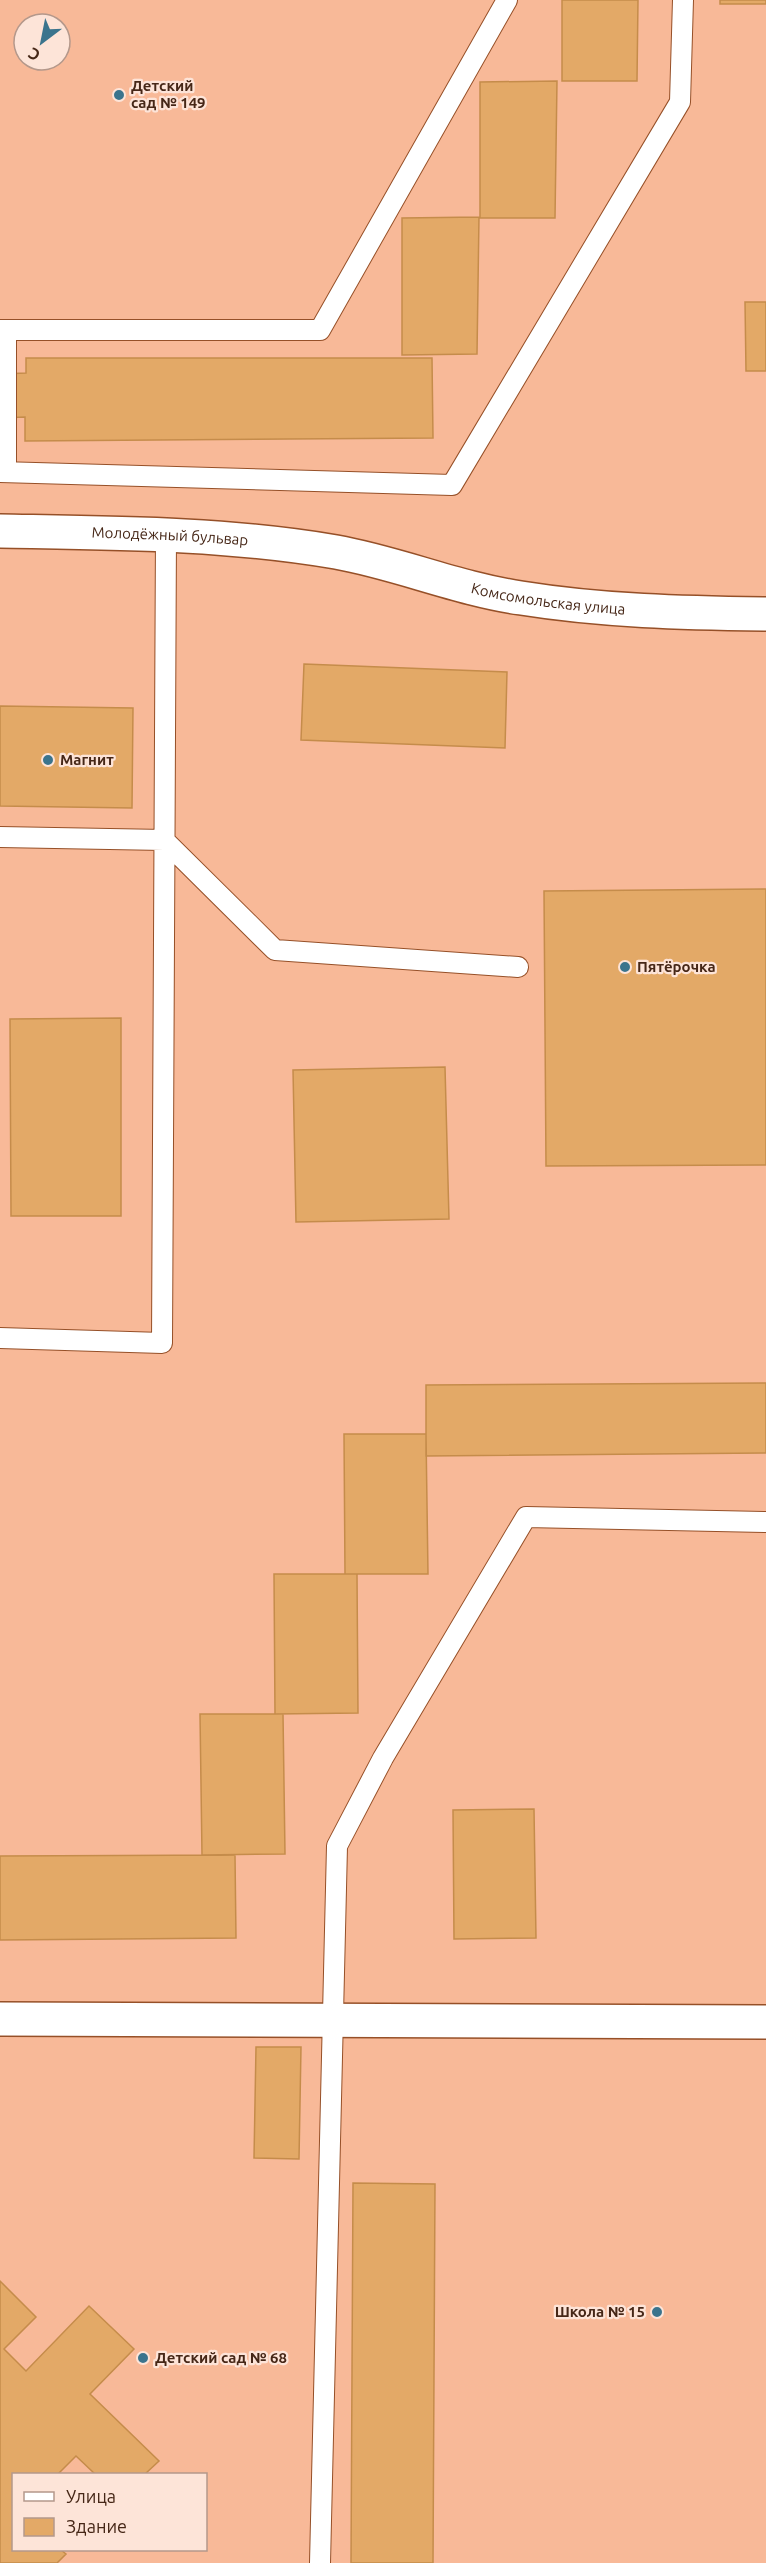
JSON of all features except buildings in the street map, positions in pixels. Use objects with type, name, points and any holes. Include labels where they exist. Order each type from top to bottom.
[{"type":"street","name":"Молодёжный бульвар","points":[[0,531],[166,534],[337,553]]},
{"type":"street","name":"Комсомольская улица","points":[[337,553],[520,598],[651,612],[766,614]]},
{"type":"street","points":[[0,2019],[766,2022]]},
{"type":"lane","points":[[507,0],[320,330],[3,330],[3,472],[452,485],[680,102],[683,0]]},
{"type":"lane","points":[[0,1338],[162,1343],[166,534]]},
{"type":"lane","points":[[0,837],[164,840],[275,950],[518,967]]},
{"type":"lane","points":[[320,2563],[337,1846],[389,1748],[526,1517],[766,1522]]},
{"type":"place","name":"Детский сад № 149","points":[[119,95]]},
{"type":"place","name":"Магнит","points":[[48,760]]},
{"type":"place","name":"Пятёрочка","points":[[625,967]]},
{"type":"place","name":"Школа № 15","points":[[657,2312]]},
{"type":"place","name":"Детский сад № 68","points":[[143,2358]]}]
